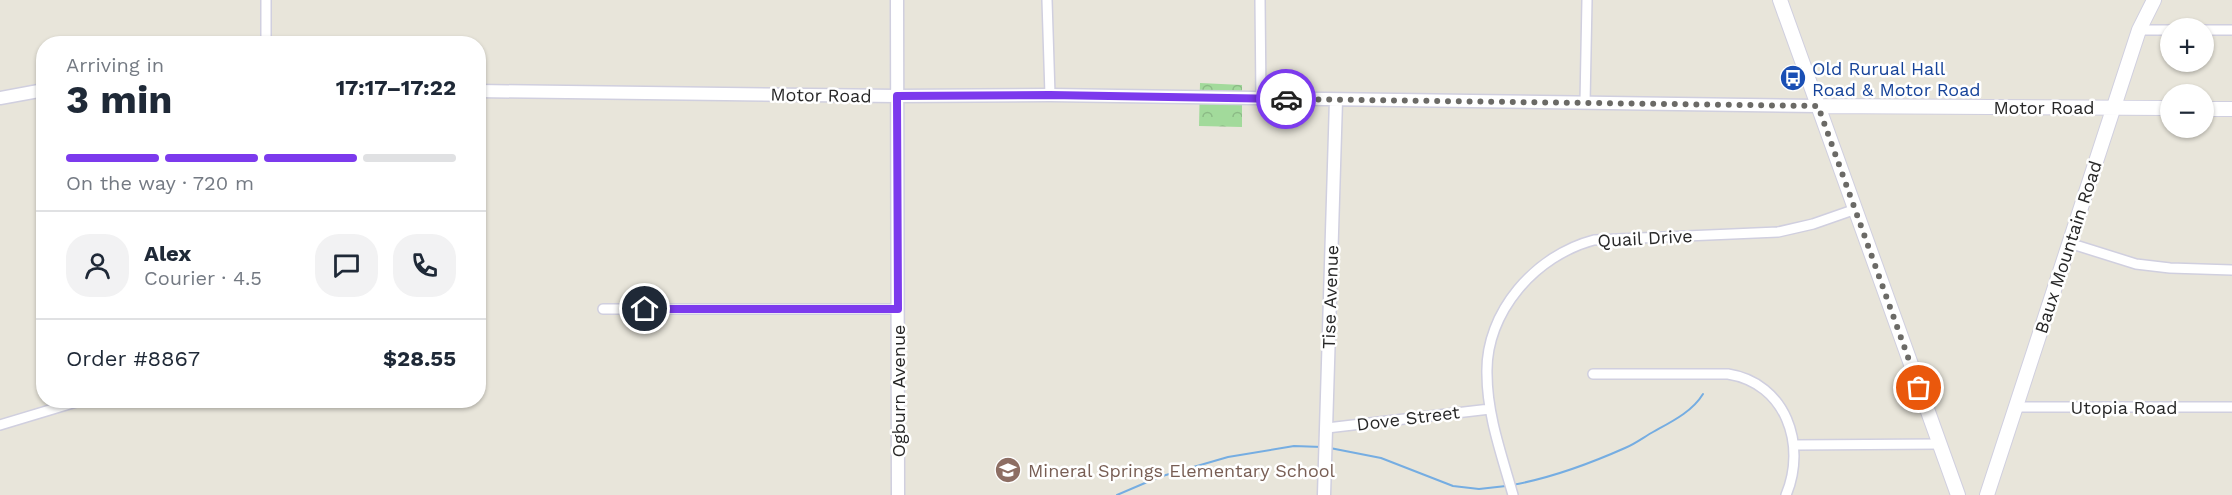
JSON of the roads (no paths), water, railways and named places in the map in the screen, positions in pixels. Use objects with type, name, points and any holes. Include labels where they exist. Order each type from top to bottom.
[{"type":"main road","points":[[1780,0],[1958,495]]},
{"type":"main road","name":"Baux Mountain Road","points":[[1987,495],[2139,30],[2154,0]]},
{"type":"main road","name":"Motor Road","points":[[1818,106],[2160,108]]},
{"type":"main road","points":[[2214,109],[2232,109]]},
{"type":"street","points":[[266,0],[266,36]]},
{"type":"street","name":"Ogburn Avenue","points":[[897,0],[898,495]]},
{"type":"street","points":[[1047,0],[1050,95]]},
{"type":"street","points":[[1260,0],[1261,99]]},
{"type":"street","points":[[1586,103],[1587,0]]},
{"type":"street","points":[[2139,30],[2160,30]]},
{"type":"street","points":[[2214,30],[2232,30]]},
{"type":"street","points":[[0,98],[36,91]]},
{"type":"street","name":"Motor Road","points":[[486,91],[897,96],[1050,95],[1818,106]]},
{"type":"street","name":"Tise Avenue","points":[[1324,495],[1336,100]]},
{"type":"street","name":"Quail Drive","points":[[1514,495],[1490,409],[1487,360],[1497,325],[1505,309],[1521,286],[1537,269],[1570,248],[1594,240],[1778,232],[1813,224],[1856,209]]},
{"type":"street","points":[[2070,243],[2136,264],[2170,268],[2232,270]]},
{"type":"street","points":[[603,309],[898,309]]},
{"type":"street","points":[[1593,374],[1711,374],[1746,378],[1756,382],[1772,396],[1789,424],[1795,445],[1795,471],[1786,495]]},
{"type":"street","name":"Utopia Road","points":[[2016,407],[2232,407]]},
{"type":"street","points":[[0,425],[56,408]]},
{"type":"street","name":"Dove Street","points":[[1326,428],[1490,409]]},
{"type":"street","points":[[1795,445],[1939,444]]},
{"type":"waterway","points":[[1512,485],[1570,470],[1629,446],[1681,416],[1703,394]]},
{"type":"waterway","points":[[1117,495],[1159,477],[1228,457],[1294,446],[1322,447]]},
{"type":"waterway","points":[[1330,448],[1381,458],[1453,486],[1479,489],[1506,486]]},
{"type":"place","name":"Old Rurual Hall Road & Motor Road","points":[[1793,78]]},
{"type":"place","name":"Mineral Springs Elementary School","points":[[1008,470]]}]
